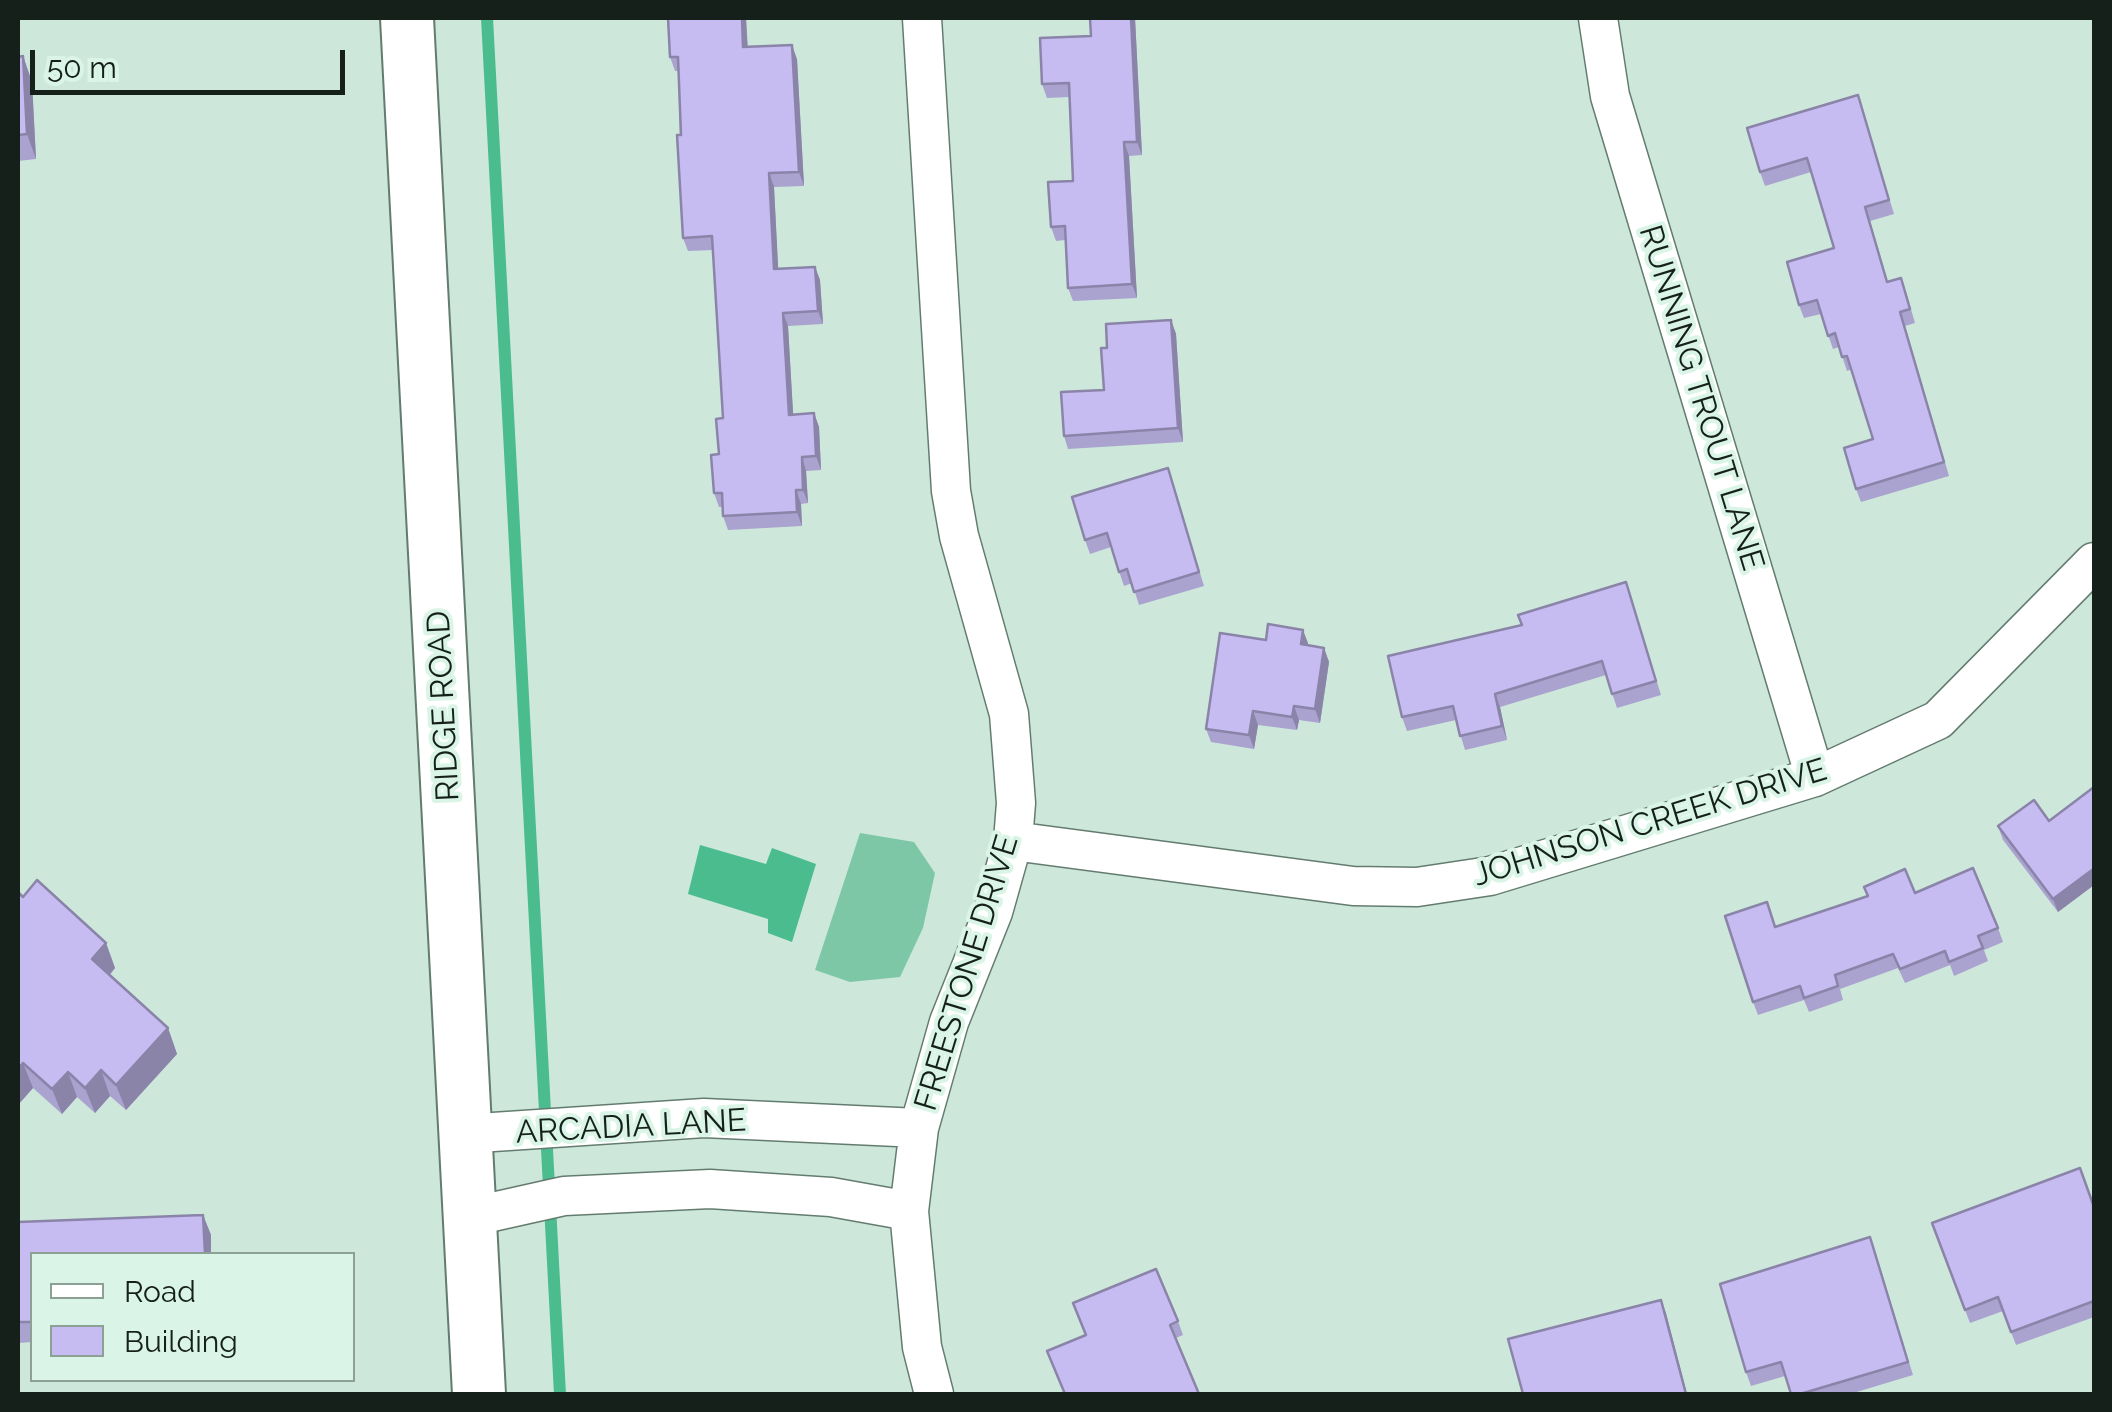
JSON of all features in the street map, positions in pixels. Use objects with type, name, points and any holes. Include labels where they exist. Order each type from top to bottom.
[{"type":"street","name":"RIDGE ROAD","points":[[407,18],[462,1134],[480,1394]]},
{"type":"street","name":"FREESTONE DRIVE","points":[[922,18],[951,491],[959,536],[1009,714],[1014,760],[1013,841],[993,912],[948,1022],[919,1128],[909,1211],[920,1329],[934,1394]]},
{"type":"street","name":"RUNNING TROUT LANE","points":[[1598,18],[1610,96],[1815,777]]},
{"type":"street","name":"JOHNSON CREEK DRIVE","points":[[1013,841],[1296,880],[1417,887],[1490,876],[1815,777],[1938,720],[2094,562]]},
{"type":"street","name":"ARCADIA LANE","points":[[462,1134],[704,1118],[919,1128]]},
{"type":"street","name":"ARCADIA LANE","points":[[470,1217],[564,1196],[710,1190],[831,1197],[909,1211]]},
{"type":"shaded area","points":[[860,833],[914,842],[935,873],[923,928],[900,977],[850,982],[815,970]]},
{"type":"shaded area","points":[[700,845],[766,864],[772,848],[816,864],[792,942],[768,933],[768,919],[688,894]]},
{"type":"building","points":[[668,18],[742,18],[743,47],[792,45],[799,172],[769,173],[774,269],[815,267],[818,311],[783,313],[789,415],[814,413],[816,456],[802,457],[803,490],[796,490],[797,512],[723,516],[722,493],[714,493],[711,455],[719,454],[716,419],[723,418],[712,236],[683,238],[677,135],[681,135],[678,57],[670,57]]},
{"type":"building","points":[[1090,18],[1131,18],[1137,142],[1124,142],[1132,284],[1068,288],[1065,226],[1051,227],[1048,182],[1073,181],[1069,83],[1042,84],[1040,38],[1091,36]]},
{"type":"building","points":[[23,56],[27,134],[18,135],[18,57]]},
{"type":"building","points":[[1858,95],[1889,200],[1865,207],[1887,282],[1901,278],[1910,309],[1900,312],[1944,462],[1856,489],[1844,448],[1873,439],[1847,356],[1842,357],[1835,333],[1828,336],[1817,300],[1799,305],[1787,262],[1834,248],[1807,158],[1760,172],[1747,128]]},
{"type":"building","points":[[1171,320],[1178,428],[1064,436],[1061,392],[1104,390],[1101,348],[1107,348],[1106,324]]},
{"type":"building","points":[[1168,468],[1199,572],[1134,592],[1127,569],[1119,572],[1107,533],[1085,540],[1072,497]]},
{"type":"building","points":[[1626,582],[1656,681],[1612,694],[1602,661],[1495,694],[1502,726],[1460,736],[1453,706],[1402,717],[1388,656],[1522,625],[1518,615]]},
{"type":"building","points":[[1268,624],[1303,630],[1301,644],[1324,648],[1315,709],[1294,706],[1292,717],[1253,711],[1249,735],[1206,729],[1220,633],[1266,640]]},
{"type":"building","points":[[2094,787],[2094,873],[2092,870],[2053,899],[1998,826],[2034,800],[2049,821]]},
{"type":"building","points":[[1973,868],[1998,928],[1978,936],[1983,948],[1949,962],[1945,951],[1900,969],[1893,954],[1835,975],[1838,986],[1804,998],[1800,986],[1753,1002],[1725,916],[1767,902],[1775,927],[1868,896],[1864,887],[1905,869],[1915,893]]},
{"type":"building","points":[[37,880],[106,943],[92,959],[168,1028],[116,1085],[101,1070],[85,1088],[68,1072],[52,1089],[23,1063],[18,1069],[18,892],[23,897]]},
{"type":"building","points":[[2080,1168],[2094,1207],[2094,1301],[2011,1332],[1998,1297],[1965,1310],[1932,1223]]},
{"type":"building","points":[[203,1215],[205,1252],[30,1252],[30,1322],[18,1322],[18,1222]]},
{"type":"building","points":[[1870,1237],[1908,1362],[1800,1394],[1791,1394],[1781,1362],[1746,1372],[1720,1284]]},
{"type":"building","points":[[1156,1269],[1178,1321],[1170,1325],[1199,1394],[1065,1394],[1047,1351],[1086,1335],[1073,1303]]},
{"type":"building","points":[[1661,1300],[1686,1394],[1523,1394],[1508,1339]]},
{"type":"waterway","points":[[487,18],[560,1394]]}]
